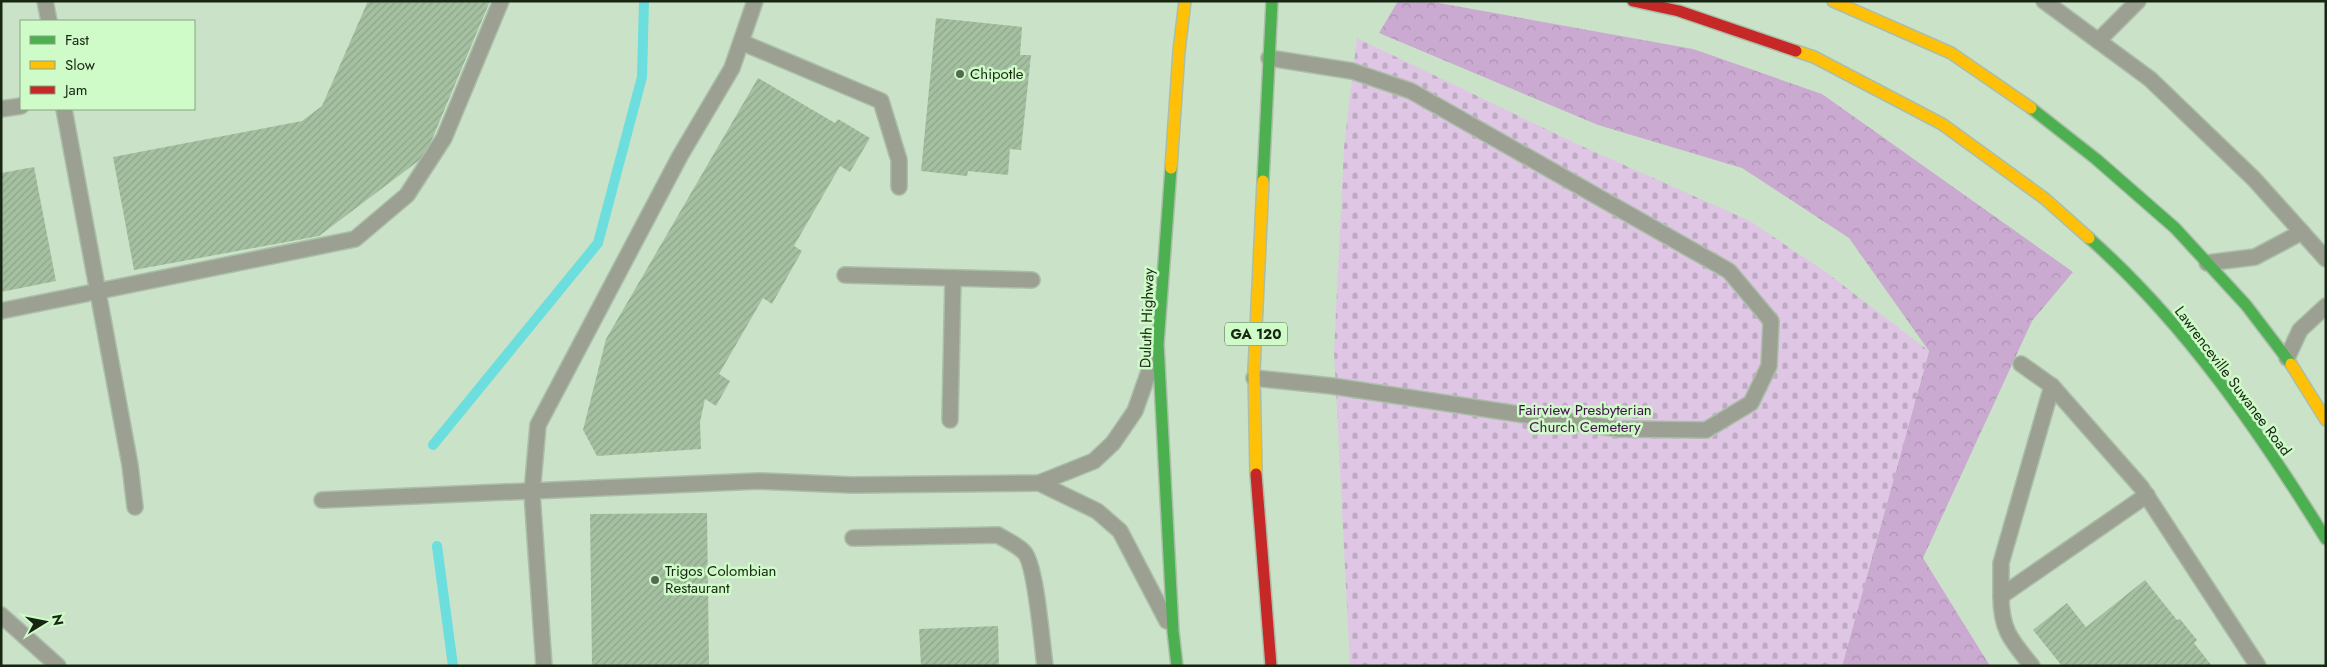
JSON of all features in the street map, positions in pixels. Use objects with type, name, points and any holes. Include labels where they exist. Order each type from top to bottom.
[{"type":"main road","name":"Duluth Highway","points":[[1177,666],[1172,632],[1158,344],[1179,51],[1185,1]]},
{"type":"main road","name":"GA 120","points":[[1271,666],[1256,491],[1254,378],[1272,1]]},
{"type":"main road","name":"Lawrenceville Suwanee Road","points":[[1633,1],[1679,11],[1814,58],[1942,124],[2044,198],[2114,260],[2175,326],[2234,402],[2294,486],[2326,539]]},
{"type":"main road","points":[[1833,1],[1951,53],[2025,103],[2096,159],[2161,216],[2246,305],[2287,358],[2326,420]]},
{"type":"lane","points":[[45,1],[49,20]]},
{"type":"lane","points":[[1,311],[355,239],[407,195],[444,138],[501,1]]},
{"type":"lane","points":[[544,666],[532,492],[538,425],[680,156],[732,68],[755,1]]},
{"type":"lane","points":[[2044,1],[2150,79],[2254,179],[2326,258]]},
{"type":"lane","points":[[2098,41],[2138,1]]},
{"type":"lane","points":[[741,42],[881,101],[899,160],[899,187]]},
{"type":"lane","points":[[1254,378],[1332,386],[1619,429],[1706,430],[1751,403],[1769,366],[1771,321],[1729,271],[1411,91],[1352,71],[1269,58]]},
{"type":"lane","points":[[1,109],[20,106]]},
{"type":"lane","points":[[64,110],[130,465],[135,507]]},
{"type":"lane","points":[[2207,263],[2255,257],[2302,232]]},
{"type":"lane","points":[[845,275],[1032,280]]},
{"type":"lane","points":[[950,420],[953,278]]},
{"type":"lane","points":[[2287,358],[2300,330],[2326,306]]},
{"type":"lane","points":[[322,500],[759,481],[852,485],[1039,483],[1094,461],[1113,443],[1135,411],[1158,344]]},
{"type":"lane","points":[[2020,364],[2052,386],[2147,496],[2258,666]]},
{"type":"lane","points":[[2032,666],[2010,638],[2001,618],[2001,563],[2052,386]]},
{"type":"lane","points":[[1039,483],[1097,511],[1120,531],[1172,632]]},
{"type":"lane","points":[[2001,596],[2147,496]]},
{"type":"lane","points":[[853,538],[998,535],[1013,544],[1025,552],[1031,568],[1045,666]]},
{"type":"lane","points":[[1,615],[58,666]]},
{"type":"green space","points":[[1398,1],[1428,1],[1693,49],[1822,94],[2073,272],[2032,321],[1923,558],[1990,666],[1842,666],[1929,351],[1849,238],[1742,168],[1598,125],[1379,33]]},
{"type":"green space","name":"Fairview Presbyterian Church Cemetery","points":[[1357,38],[1577,144],[1750,221],[1827,273],[1929,351],[1842,666],[1350,666],[1334,352],[1344,147]]},
{"type":"building","points":[[368,1],[490,1],[425,156],[319,236],[134,270],[113,157],[302,121],[322,106]]},
{"type":"building","points":[[936,18],[1022,27],[1020,55],[1031,55],[1021,150],[1010,149],[1008,175],[968,171],[967,176],[921,171]]},
{"type":"building","points":[[758,78],[835,123],[838,119],[870,138],[850,172],[840,166],[794,246],[802,251],[772,304],[763,298],[719,374],[730,381],[716,406],[705,399],[700,422],[701,449],[597,456],[583,430],[606,339]]},
{"type":"building","points":[[34,167],[56,281],[1,292],[1,173]]},
{"type":"building","points":[[707,513],[709,666],[592,666],[590,514]]},
{"type":"building","points":[[2145,580],[2177,620],[2180,619],[2197,640],[2194,643],[2212,666],[2062,666],[2033,630],[2067,603],[2086,627]]},
{"type":"building","points":[[998,626],[999,666],[921,666],[919,629]]},
{"type":"waterway","points":[[433,445],[598,243],[642,77],[644,1]]},
{"type":"waterway","points":[[437,546],[453,666]]},
{"type":"traffic: fast","points":[[1263,181],[1272,1]]},
{"type":"traffic: fast","points":[[2031,108],[2096,159],[2175,228],[2246,305],[2291,364]]},
{"type":"traffic: fast","points":[[1171,168],[1158,344],[1173,631],[1177,666]]},
{"type":"traffic: fast","points":[[2089,238],[2124,271],[2189,342],[2247,419],[2326,539]]},
{"type":"traffic: slow","points":[[1171,168],[1179,51],[1185,1]]},
{"type":"traffic: slow","points":[[1833,1],[1951,53],[2031,108]]},
{"type":"traffic: slow","points":[[1796,51],[1814,57],[1942,124],[2044,198],[2089,238]]},
{"type":"traffic: slow","points":[[1256,474],[1254,370],[1263,181]]},
{"type":"traffic: slow","points":[[2291,364],[2326,420]]},
{"type":"traffic: jam","points":[[1633,1],[1679,11],[1796,51]]},
{"type":"traffic: jam","points":[[1256,474],[1271,666]]},
{"type":"place","name":"Chipotle","points":[[960,74]]},
{"type":"place","name":"Trigos Colombian Restaurant","points":[[655,580]]}]
